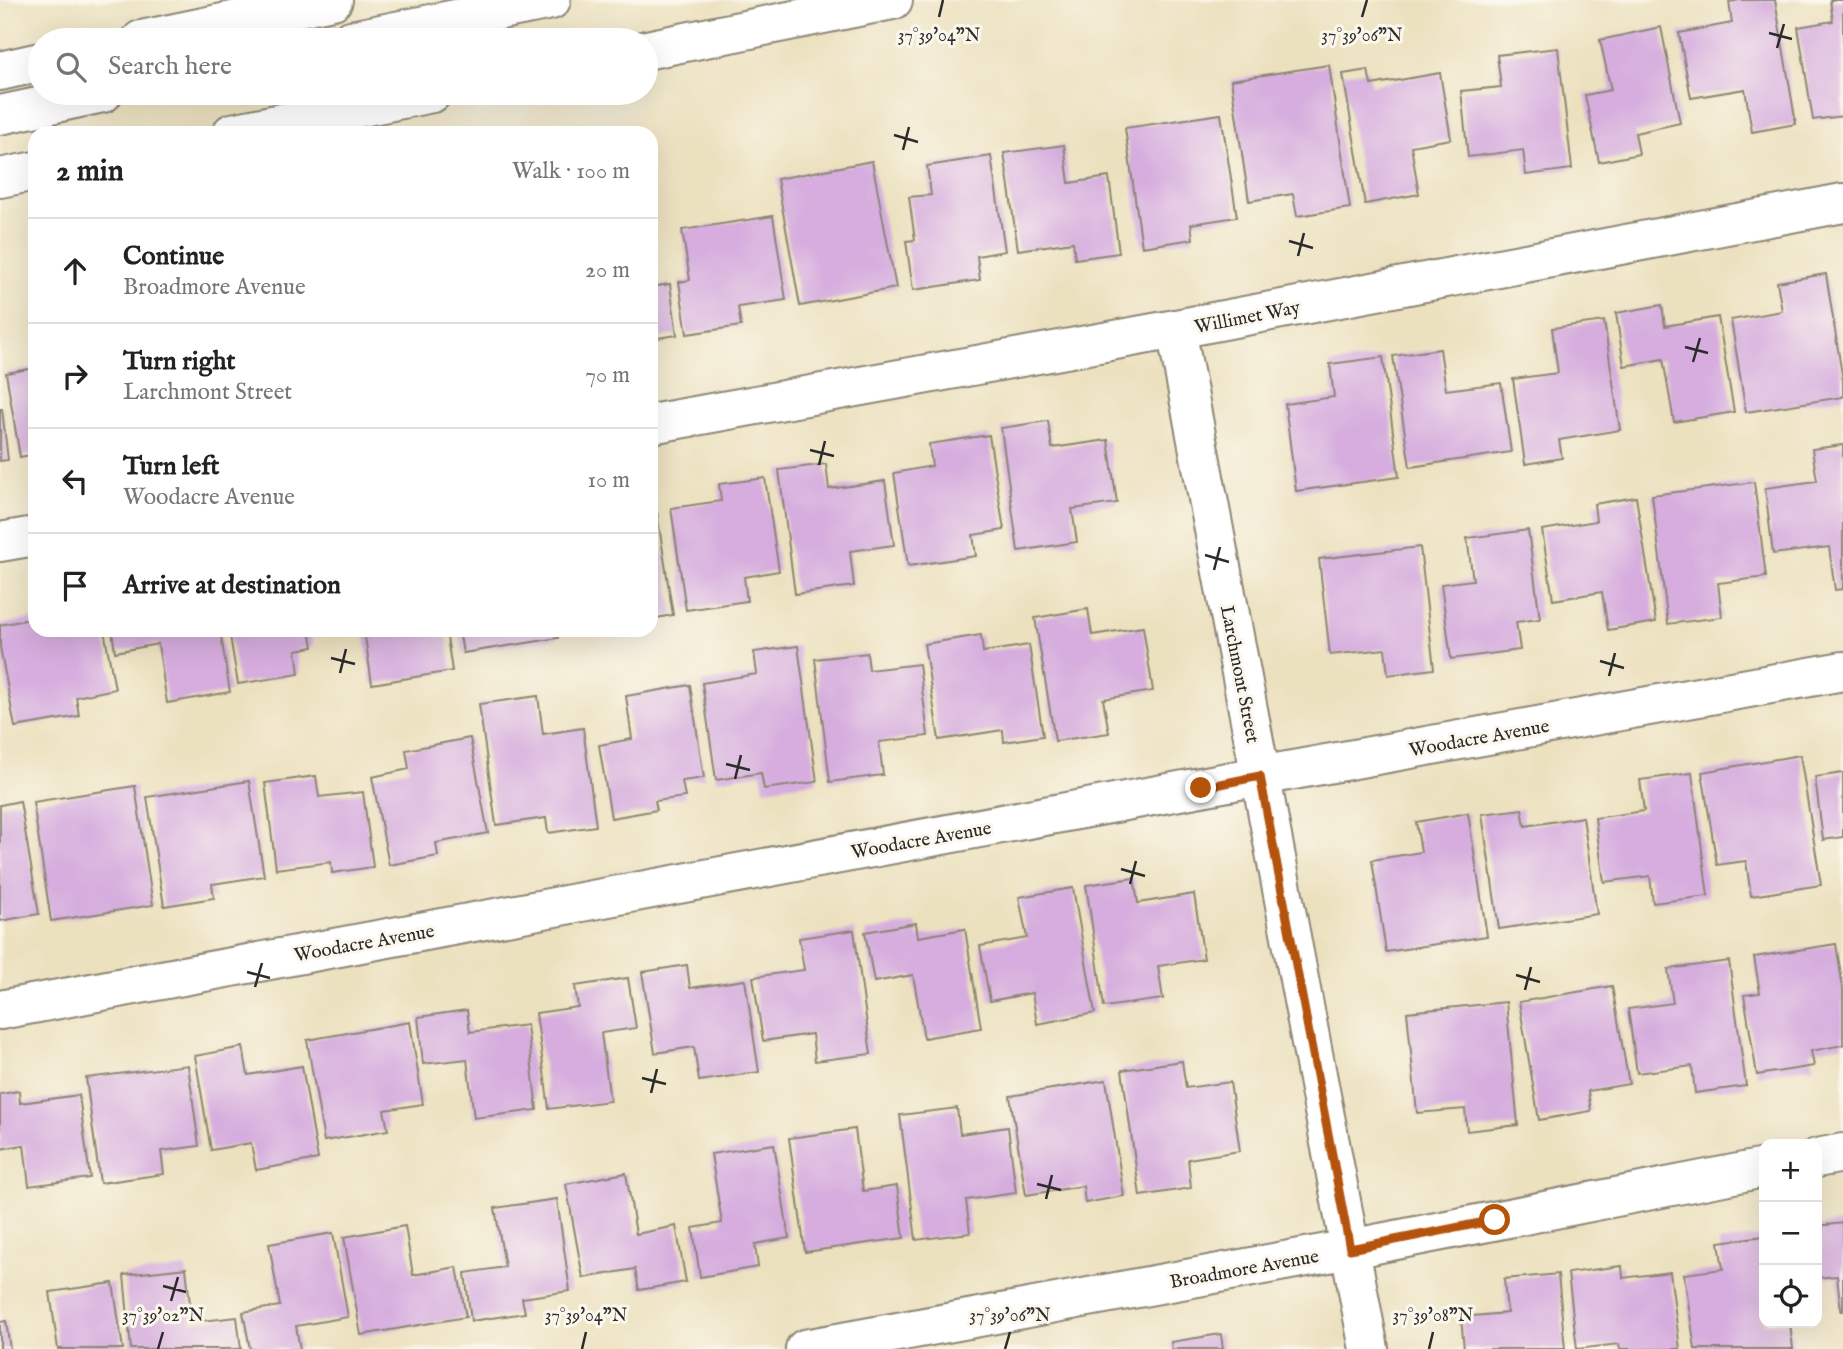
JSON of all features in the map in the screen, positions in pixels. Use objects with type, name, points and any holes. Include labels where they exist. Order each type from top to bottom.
[{"type":"main road","points":[[199,28],[333,0]]},
{"type":"main road","points":[[411,28],[551,0]]},
{"type":"main road","points":[[658,48],[893,0]]},
{"type":"main road","points":[[0,71],[28,65]]},
{"type":"main road","points":[[0,115],[47,105]]},
{"type":"main road","points":[[267,126],[372,105]]},
{"type":"main road","points":[[0,178],[28,172]]},
{"type":"main road","name":"Willimet Way","points":[[658,424],[1176,330],[1843,203]]},
{"type":"main road","name":"Larchmont Street","points":[[1176,330],[1369,1349]]},
{"type":"main road","points":[[0,542],[28,537]]},
{"type":"main road","name":"Woodacre Avenue","points":[[0,1010],[1260,776],[1843,671]]},
{"type":"main road","points":[[1822,1157],[1843,1153]]},
{"type":"main road","name":"Broadmore Avenue","points":[[806,1349],[1350,1249],[1759,1169]]},
{"type":"building","points":[[1775,0],[1796,124],[1752,132],[1745,89],[1691,98],[1679,33],[1732,23],[1729,2]]},
{"type":"building","points":[[1830,0],[1843,0],[1843,116],[1813,120],[1798,27],[1833,21]]},
{"type":"building","points":[[1661,27],[1680,123],[1635,133],[1639,154],[1599,162],[1585,95],[1611,90],[1600,40]]},
{"type":"building","points":[[1558,48],[1572,169],[1526,175],[1523,150],[1468,157],[1461,91],[1501,87],[1497,55]]},
{"type":"building","points":[[1329,65],[1350,208],[1297,216],[1293,194],[1249,201],[1231,80]]},
{"type":"building","points":[[1368,70],[1371,85],[1440,73],[1451,139],[1411,146],[1419,194],[1365,204],[1343,74]]},
{"type":"building","points":[[1221,114],[1237,217],[1191,224],[1193,239],[1142,247],[1125,128]]},
{"type":"building","points":[[1064,145],[1069,183],[1109,177],[1119,253],[1075,259],[1073,242],[1018,250],[1004,153]]},
{"type":"building","points":[[991,156],[1005,251],[977,256],[980,280],[913,290],[906,241],[915,240],[909,197],[931,195],[927,166]]},
{"type":"building","points":[[872,161],[896,288],[800,306],[777,179]]},
{"type":"building","points":[[773,216],[786,300],[738,307],[741,326],[687,334],[679,282],[690,280],[682,230]]},
{"type":"building","points":[[1826,274],[1843,381],[1843,397],[1746,412],[1731,320],[1782,311],[1777,282]]},
{"type":"building","points":[[670,284],[677,335],[658,338],[658,286]]},
{"type":"building","points":[[1662,305],[1665,326],[1718,317],[1734,412],[1674,422],[1663,359],[1624,366],[1616,313]]},
{"type":"building","points":[[1604,321],[1620,430],[1559,440],[1562,458],[1525,464],[1513,379],[1558,373],[1552,328]]},
{"type":"building","points":[[1440,349],[1446,390],[1501,383],[1511,452],[1410,467],[1393,356]]},
{"type":"building","points":[[1383,357],[1399,477],[1296,491],[1285,404],[1334,397],[1330,364]]},
{"type":"building","points":[[28,369],[28,455],[20,457],[6,373]]},
{"type":"building","points":[[0,409],[8,460],[0,461]]},
{"type":"building","points":[[1048,421],[1052,448],[1108,440],[1117,503],[1072,509],[1077,542],[1018,551],[1001,428]]},
{"type":"building","points":[[989,435],[1004,530],[973,535],[976,556],[908,566],[894,473],[932,466],[929,444]]},
{"type":"building","points":[[1843,445],[1843,589],[1835,590],[1829,547],[1773,554],[1765,488],[1817,481],[1812,449]]},
{"type":"building","points":[[826,464],[829,489],[885,481],[894,545],[850,551],[854,586],[795,594],[779,470]]},
{"type":"building","points":[[765,478],[779,571],[744,577],[747,601],[686,610],[671,508],[721,501],[719,484]]},
{"type":"building","points":[[1754,482],[1766,577],[1718,583],[1722,617],[1668,624],[1652,495]]},
{"type":"building","points":[[1636,497],[1656,622],[1608,630],[1602,592],[1553,600],[1542,530],[1596,521],[1594,504]]},
{"type":"building","points":[[658,519],[673,615],[658,618]]},
{"type":"building","points":[[1528,530],[1540,619],[1516,622],[1520,650],[1451,659],[1441,584],[1473,580],[1467,538]]},
{"type":"building","points":[[1420,547],[1434,669],[1388,675],[1385,649],[1330,655],[1319,559]]},
{"type":"building","points":[[1088,609],[1092,635],[1143,627],[1153,691],[1103,699],[1109,733],[1055,741],[1035,618]]},
{"type":"building","points":[[28,619],[28,637],[105,637],[115,689],[76,697],[79,716],[15,727],[0,647],[0,625]]},
{"type":"building","points":[[981,635],[983,652],[1029,645],[1043,736],[1004,742],[1003,730],[939,740],[924,644]]},
{"type":"building","points":[[113,637],[221,637],[230,692],[167,703],[158,644],[115,652]]},
{"type":"building","points":[[230,637],[311,637],[313,647],[296,650],[299,674],[238,684]]},
{"type":"building","points":[[365,637],[447,637],[452,671],[372,684]]},
{"type":"building","points":[[460,637],[558,637],[558,638],[463,653]]},
{"type":"building","points":[[798,646],[817,782],[764,789],[761,773],[716,780],[702,683],[757,674],[754,652]]},
{"type":"building","points":[[867,653],[869,670],[919,664],[928,736],[879,742],[883,775],[830,782],[815,659]]},
{"type":"building","points":[[690,685],[704,778],[682,781],[685,797],[655,801],[657,810],[611,818],[599,745],[632,739],[626,696]]},
{"type":"building","points":[[538,696],[543,734],[583,728],[596,826],[548,833],[546,818],[496,825],[479,704]]},
{"type":"building","points":[[470,738],[488,833],[436,843],[438,856],[389,865],[372,777],[409,769],[406,750]]},
{"type":"building","points":[[1800,755],[1821,885],[1751,896],[1746,861],[1717,865],[1702,772]]},
{"type":"building","points":[[1692,773],[1708,896],[1653,903],[1650,876],[1604,882],[1595,818],[1644,811],[1640,780]]},
{"type":"building","points":[[1843,773],[1843,837],[1823,840],[1815,777]]},
{"type":"building","points":[[316,776],[319,797],[363,792],[373,867],[332,873],[331,862],[276,869],[265,783]]},
{"type":"building","points":[[249,781],[264,876],[212,884],[214,898],[164,906],[147,797]]},
{"type":"building","points":[[135,786],[153,905],[51,921],[33,802]]},
{"type":"building","points":[[20,801],[39,914],[0,921],[0,805]]},
{"type":"building","points":[[1522,809],[1525,826],[1583,817],[1597,914],[1499,929],[1482,814]]},
{"type":"building","points":[[1468,813],[1487,936],[1386,952],[1372,860],[1421,852],[1416,822]]},
{"type":"building","points":[[1134,878],[1138,903],[1194,894],[1204,959],[1158,966],[1163,999],[1104,1007],[1086,885]]},
{"type":"building","points":[[1073,888],[1095,1013],[1037,1024],[1032,993],[990,1001],[980,946],[1027,938],[1019,897]]},
{"type":"building","points":[[916,923],[918,937],[965,929],[981,1028],[924,1038],[913,975],[874,982],[865,932]]},
{"type":"building","points":[[854,930],[871,1054],[815,1061],[812,1034],[763,1041],[753,977],[804,970],[799,938]]},
{"type":"building","points":[[1836,944],[1843,988],[1843,1045],[1811,1051],[1814,1066],[1757,1075],[1744,995],[1760,993],[1754,957]]},
{"type":"building","points":[[1729,961],[1746,1086],[1695,1093],[1692,1066],[1637,1073],[1628,1009],[1673,1003],[1668,969]]},
{"type":"building","points":[[687,965],[690,988],[745,980],[759,1072],[699,1081],[694,1047],[655,1053],[642,972]]},
{"type":"building","points":[[628,978],[636,1028],[601,1033],[610,1101],[549,1109],[536,1013],[578,1007],[575,986]]},
{"type":"building","points":[[1612,986],[1629,1084],[1588,1091],[1591,1111],[1539,1120],[1519,1002]]},
{"type":"building","points":[[1506,1002],[1518,1125],[1467,1131],[1465,1109],[1417,1113],[1407,1012]]},
{"type":"building","points":[[467,1010],[470,1032],[527,1025],[537,1110],[474,1118],[467,1059],[423,1064],[418,1017]]},
{"type":"building","points":[[410,1022],[423,1104],[384,1110],[388,1130],[324,1141],[307,1040]]},
{"type":"building","points":[[243,1047],[248,1075],[302,1066],[318,1159],[256,1170],[251,1143],[211,1150],[195,1056]]},
{"type":"building","points":[[1182,1061],[1186,1088],[1230,1082],[1240,1151],[1188,1159],[1191,1188],[1140,1196],[1122,1070]]},
{"type":"building","points":[[188,1065],[199,1146],[161,1151],[164,1174],[100,1183],[86,1078]]},
{"type":"building","points":[[1106,1080],[1124,1196],[1085,1203],[1083,1186],[1026,1195],[1010,1096]]},
{"type":"building","points":[[19,1091],[20,1103],[79,1095],[90,1178],[29,1186],[24,1145],[0,1149],[0,1094]]},
{"type":"building","points":[[957,1108],[960,1134],[1008,1127],[1016,1193],[966,1200],[970,1233],[916,1240],[900,1115]]},
{"type":"building","points":[[855,1129],[863,1191],[897,1186],[904,1238],[805,1252],[789,1138]]},
{"type":"building","points":[[774,1144],[789,1238],[755,1244],[758,1267],[700,1277],[693,1228],[722,1223],[711,1154]]},
{"type":"building","points":[[626,1173],[636,1234],[676,1226],[686,1282],[639,1290],[635,1269],[583,1278],[566,1184]]},
{"type":"building","points":[[557,1199],[570,1291],[522,1298],[525,1313],[471,1321],[465,1273],[505,1267],[495,1208]]},
{"type":"building","points":[[1843,1223],[1843,1311],[1837,1276],[1822,1278],[1822,1225]]},
{"type":"building","points":[[405,1226],[413,1275],[457,1267],[466,1317],[361,1335],[344,1237]]},
{"type":"building","points":[[333,1233],[348,1317],[296,1326],[300,1349],[250,1349],[243,1312],[280,1306],[269,1244]]},
{"type":"building","points":[[1759,1237],[1759,1328],[1791,1328],[1793,1349],[1695,1349],[1684,1274],[1723,1269],[1719,1242]]},
{"type":"building","points":[[1622,1266],[1623,1278],[1670,1272],[1680,1349],[1620,1349],[1619,1344],[1577,1349],[1568,1273]]},
{"type":"building","points":[[186,1268],[192,1322],[237,1317],[241,1349],[131,1349],[124,1275]]},
{"type":"building","points":[[1558,1274],[1565,1349],[1464,1349],[1461,1317],[1507,1313],[1504,1279]]},
{"type":"building","points":[[113,1283],[123,1349],[58,1349],[50,1292]]},
{"type":"building","points":[[6,1321],[10,1349],[0,1349],[0,1322]]},
{"type":"building","points":[[1221,1334],[1223,1349],[1172,1349],[1171,1342]]},
{"type":"route","points":[[1201,788],[1260,776],[1350,1249],[1495,1220]]}]
